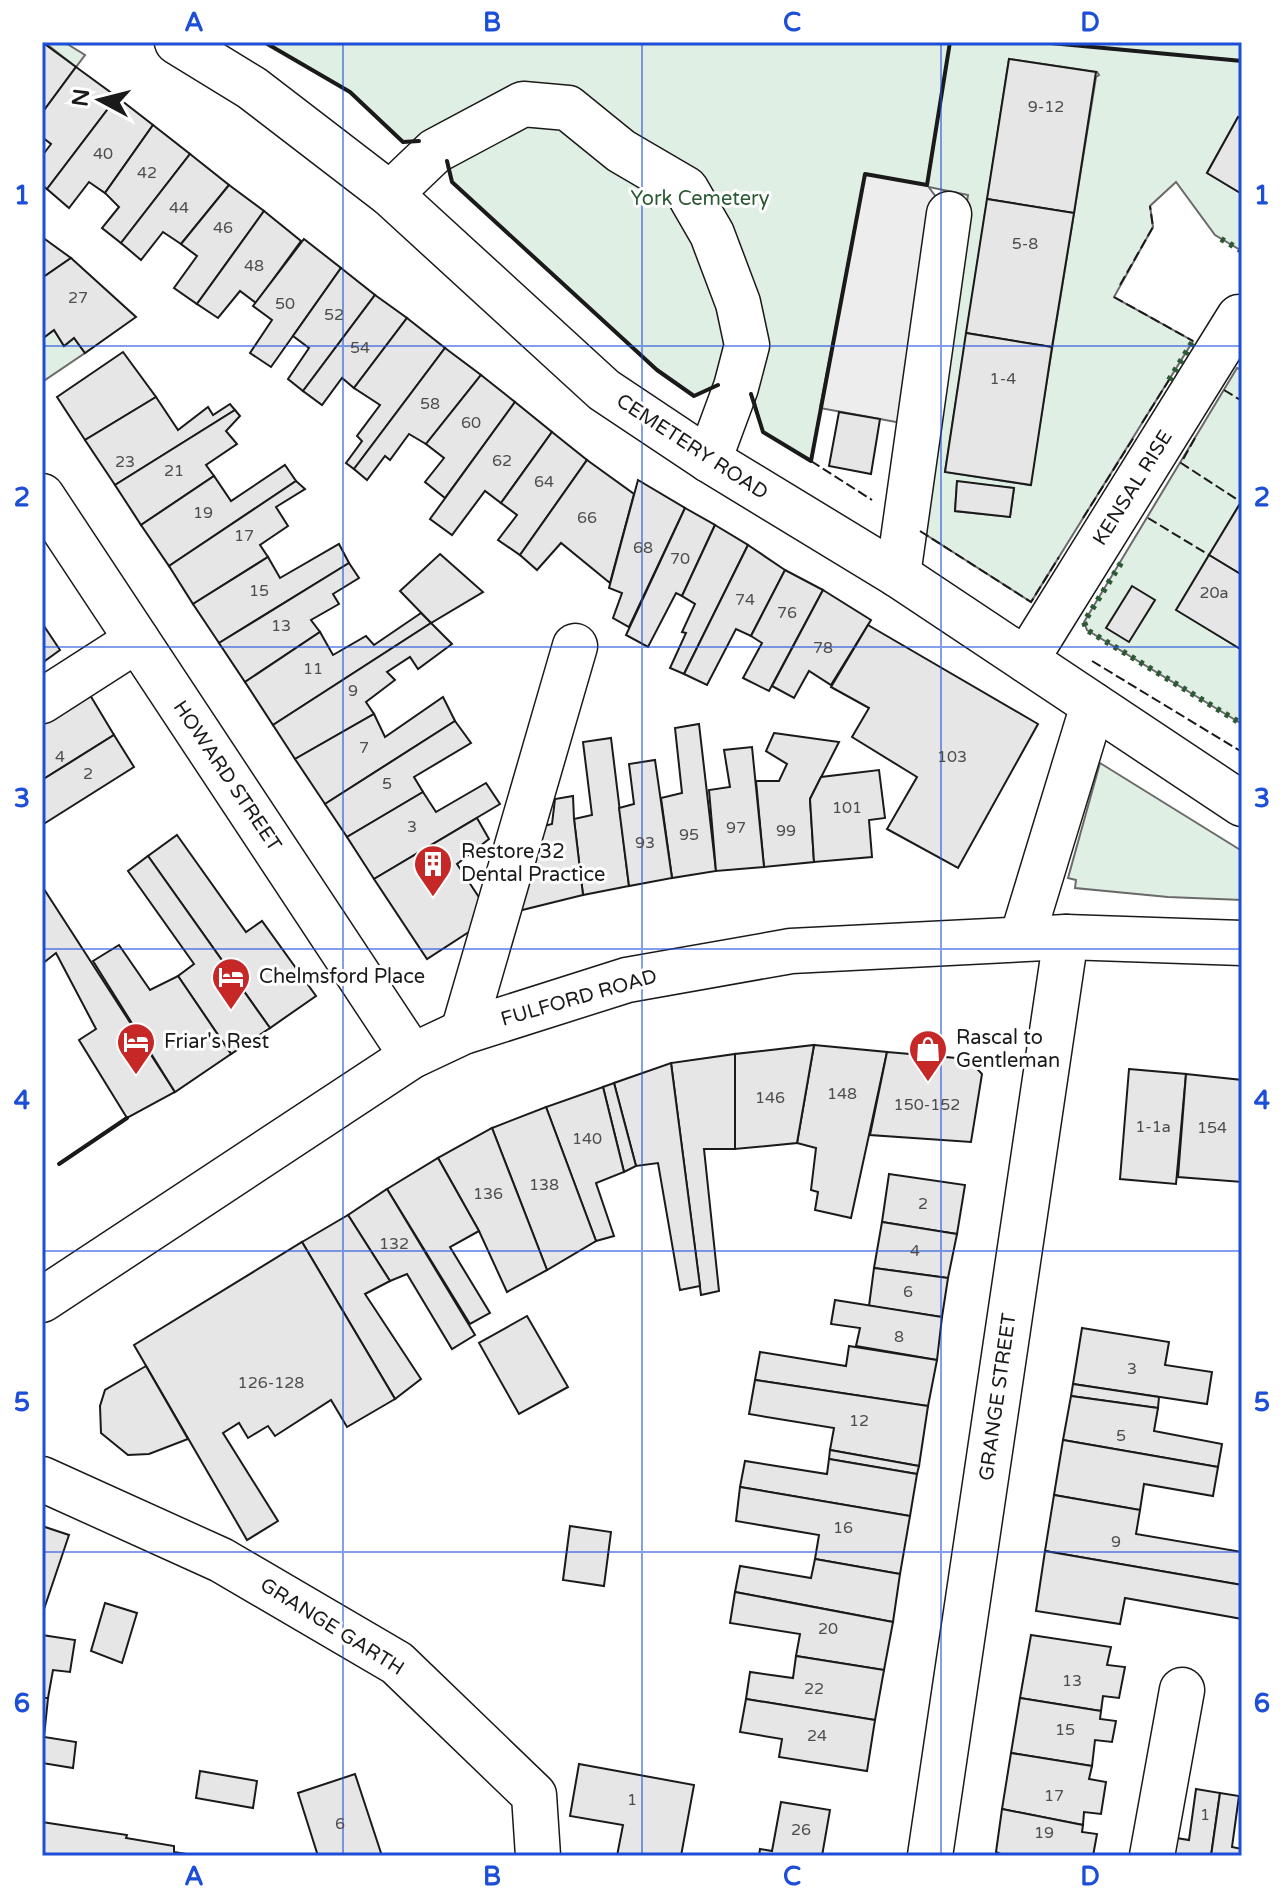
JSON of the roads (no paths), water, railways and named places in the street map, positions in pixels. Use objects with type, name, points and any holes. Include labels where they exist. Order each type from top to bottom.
[{"type":"main road","name":"CEMETERY ROAD","points":[[177,42],[252,88],[390,194],[604,390],[709,460],[898,575],[1242,804]]},
{"type":"main road","points":[[390,194],[435,151],[523,104],[568,108],[621,151],[686,189],[712,234],[738,303],[747,345],[736,387],[709,460]]},
{"type":"main road","points":[[898,575],[949,214]]},
{"type":"main road","name":"KENSAL RISE","points":[[1026,660],[1239,317]]},
{"type":"main road","name":"HOWARD STREET","points":[[42,496],[412,1056]]},
{"type":"main road","points":[[42,701],[137,640]]},
{"type":"main road","points":[[463,1032],[575,646]]},
{"type":"main road","points":[[1022,938],[1093,705]]},
{"type":"main road","name":"FULFORD ROAD","points":[[42,1300],[412,1056],[463,1032],[627,980],[791,951],[1066,937],[1242,943]]},
{"type":"main road","name":"GRANGE STREET","points":[[930,1856],[1066,937]]},
{"type":"main road","name":"GRANGE GARTH","points":[[42,1479],[221,1560],[397,1663],[534,1795],[538,1856]]},
{"type":"main road","points":[[1152,1856],[1182,1690]]},
{"type":"place","name":"Restore 32 Dental Practice","points":[[433,898]]},
{"type":"place","name":"Chelmsford Place","points":[[231,1011]]},
{"type":"place","name":"Friar's Rest","points":[[136,1076]]},
{"type":"place","name":"Rascal to Gentleman","points":[[928,1083]]},
{"type":"park label","name":"York Cemetery","points":[[700,199]]}]
